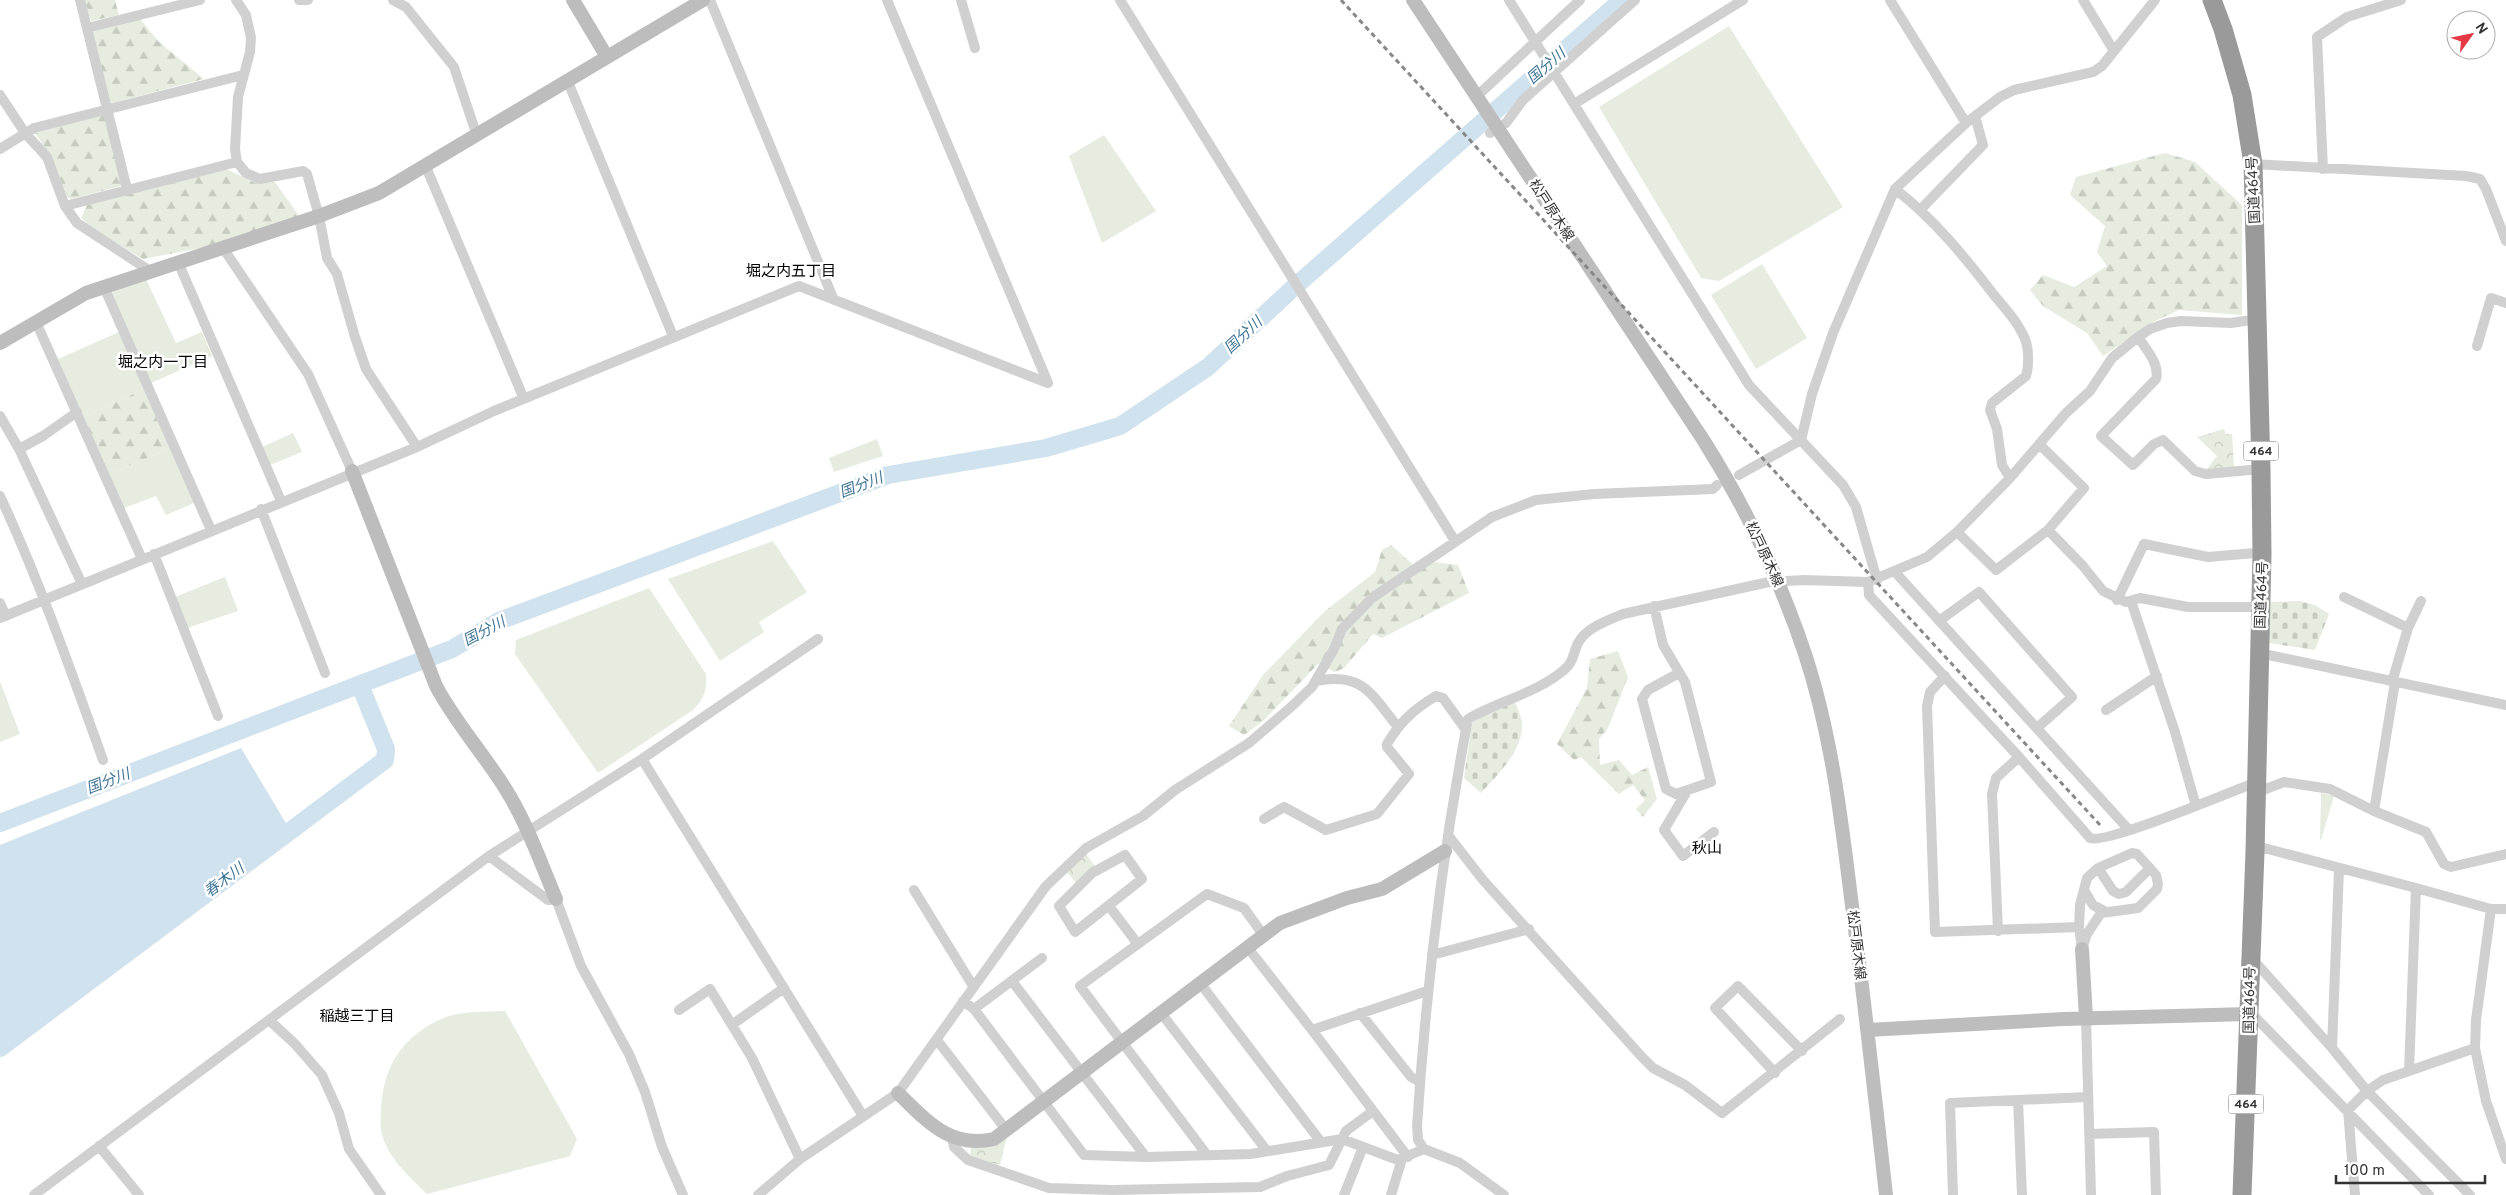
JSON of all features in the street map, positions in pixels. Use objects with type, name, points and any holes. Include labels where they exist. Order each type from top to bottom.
[{"type":"highway","name":"国道464号","points":[[2212,0],[2223,29],[2242,95],[2253,164],[2262,468],[2262,555],[2254,852],[2252,1016],[2242,1195]]},
{"type":"street","points":[[80,0],[128,190]]},
{"type":"street","points":[[87,28],[200,0]]},
{"type":"street","points":[[236,0],[246,15],[251,38],[250,52],[238,97],[235,149],[237,162],[246,173],[260,179],[303,171],[307,174],[319,216],[327,258],[337,274],[366,369],[417,446]]},
{"type":"street","points":[[299,0],[308,0]]},
{"type":"street","points":[[393,0],[406,7],[454,67],[477,136]]},
{"type":"street","points":[[573,0],[607,57]]},
{"type":"street","points":[[0,344],[86,293],[319,216],[379,193],[426,167],[703,0]]},
{"type":"street","points":[[710,0],[833,298]]},
{"type":"street","points":[[0,603],[3,617],[352,471],[417,446],[673,336],[799,286],[1048,383],[887,0]]},
{"type":"street","points":[[961,0],[975,48]]},
{"type":"street","points":[[1120,0],[1455,541]]},
{"type":"street","name":"松戸原木線","points":[[1414,0],[1477,96],[1494,131],[1726,476],[1746,513],[1778,582],[1806,655],[1827,735],[1841,815],[1868,1030],[1886,1195]]},
{"type":"street","points":[[1509,0],[1749,385],[1843,485],[1852,500],[1872,581],[1868,595],[1945,676],[2090,838],[2094,840],[2104,838],[2196,806],[2256,788],[2284,782],[2330,789],[2374,812],[2426,832],[2444,864],[2451,866],[2506,854]]},
{"type":"street","points":[[1477,96],[1580,0]]},
{"type":"street","points":[[1494,131],[1509,120],[1522,100],[1635,0]]},
{"type":"street","points":[[1574,104],[1743,0]]},
{"type":"street","points":[[1890,0],[1966,123]]},
{"type":"street","points":[[2083,0],[2114,51]]},
{"type":"street","points":[[1739,475],[1801,440],[1812,394],[1833,333],[1895,189],[1966,123],[2000,97],[2014,90],[2093,72],[2102,66],[2155,0]]},
{"type":"street","points":[[2323,169],[2317,38],[2347,17],[2401,0]]},
{"type":"street","points":[[0,149],[34,128],[243,75]]},
{"type":"street","points":[[568,82],[673,336]]},
{"type":"street","points":[[0,94],[25,133],[47,157],[65,206],[77,223],[89,233],[150,271]]},
{"type":"street","points":[[1921,209],[1977,154],[1983,145],[1975,116]]},
{"type":"street","points":[[65,206],[237,162]]},
{"type":"street","points":[[2253,164],[2466,176],[2480,179],[2486,189],[2506,241]]},
{"type":"street","points":[[426,167],[524,399]]},
{"type":"street","points":[[1895,189],[1921,209],[1986,284],[2018,326],[2026,340],[2028,370],[2026,376],[1992,403],[1990,410],[1997,429],[2002,465],[2010,478]]},
{"type":"street","points":[[223,248],[308,374],[352,471],[432,678],[446,706],[504,786],[528,831],[581,966],[629,1054],[639,1077],[662,1147],[683,1195]]},
{"type":"street","points":[[178,262],[281,501]]},
{"type":"street","points":[[104,287],[211,530]]},
{"type":"street","points":[[2477,346],[2491,298],[2506,303]]},
{"type":"street","points":[[1504,1195],[1460,1163],[1424,1149],[1418,1140],[1417,1126],[1427,991],[1445,851],[1468,719],[1542,685],[1565,670],[1575,658],[1578,644],[1598,625],[1623,614],[1654,606],[1778,582],[1872,581],[1927,557],[1957,532],[2010,478],[2066,413],[2076,406],[2090,391],[2112,358],[2138,337],[2150,329],[2167,323],[2181,321],[2231,323],[2258,319]]},
{"type":"street","points":[[36,322],[142,559]]},
{"type":"street","points":[[2138,337],[2154,362],[2158,372],[2156,379],[2101,436],[2133,465],[2154,444],[2162,440],[2195,471],[2206,474],[2262,468]]},
{"type":"street","points":[[19,449],[43,436],[76,412]]},
{"type":"street","points":[[0,416],[19,449],[82,584]]},
{"type":"street","points":[[1957,532],[1996,570],[2048,530],[2084,488],[2039,444]]},
{"type":"street","points":[[758,1195],[800,1159],[898,1093],[1046,886],[1086,848],[1142,816],[1175,790],[1249,743],[1291,707],[1316,681],[1334,649],[1342,630],[1372,598],[1492,517],[1536,500],[1594,494],[1713,489],[1717,485]]},
{"type":"street","points":[[0,496],[45,600],[103,760]]},
{"type":"street","points":[[261,509],[325,673]]},
{"type":"street","points":[[2048,530],[2083,566],[2103,591],[2117,600],[2126,602],[2140,598],[2188,607],[2261,607]]},
{"type":"street","points":[[2117,600],[2144,544],[2208,557],[2255,553],[2262,555]]},
{"type":"street","points":[[154,554],[218,716]]},
{"type":"street","points":[[1895,572],[2130,830]]},
{"type":"street","points":[[1939,621],[1979,592],[2072,697],[2037,728]]},
{"type":"street","points":[[2344,597],[2408,628]]},
{"type":"street","points":[[2374,812],[2394,682],[2408,628],[2421,600]]},
{"type":"street","points":[[2131,601],[2157,676],[2196,806]]},
{"type":"street","points":[[1654,606],[1663,644],[1685,682],[1711,782],[1687,792],[1676,794],[1666,789],[1642,699],[1648,690],[1679,673]]},
{"type":"street","points":[[34,1195],[489,856],[642,759],[818,639]]},
{"type":"street","points":[[2259,653],[2506,705]]},
{"type":"street","points":[[1945,676],[1930,692],[1927,706],[1935,932],[2079,927]]},
{"type":"street","points":[[2106,710],[2157,676]]},
{"type":"street","points":[[1316,681],[1334,677],[1365,687],[1398,727]]},
{"type":"street","points":[[1264,819],[1284,807],[1326,830],[1377,814],[1409,774],[1387,747],[1398,727],[1416,708],[1436,696],[1443,698],[1466,730]]},
{"type":"street","points":[[1998,931],[1992,794],[1996,778],[2019,757]]},
{"type":"street","points":[[642,759],[863,1116]]},
{"type":"street","points":[[1687,792],[1664,830],[1683,856],[1714,832]]},
{"type":"street","points":[[1448,835],[1483,880],[1530,930],[1617,1031],[1653,1068],[1685,1084],[1722,1114],[1840,1019]]},
{"type":"street","points":[[2254,852],[2264,848],[2491,909],[2506,909]]},
{"type":"street","points":[[898,1093],[932,1126],[952,1137],[972,1142],[994,1139],[1286,920],[1382,889],[1445,851]]},
{"type":"street","points":[[2084,890],[2092,905],[2104,911],[2134,909],[2142,905],[2154,893],[2158,884],[2158,878],[2137,854],[2132,853],[2098,868],[2087,878],[2084,890],[2079,927],[2086,1018],[2092,1195]]},
{"type":"street","points":[[1124,855],[1142,879],[1108,906],[1075,932],[1059,906],[1092,873],[1124,855]]},
{"type":"street","points":[[489,856],[548,900],[556,899]]},
{"type":"street","points":[[2098,868],[2113,891],[2119,894],[2126,892],[2150,868]]},
{"type":"street","points":[[2332,1048],[2339,869]]},
{"type":"street","points":[[2409,1071],[2416,888]]},
{"type":"street","points":[[914,890],[973,986]]},
{"type":"street","points":[[1207,1155],[1080,986],[1207,894],[1244,908],[1264,936]]},
{"type":"street","points":[[1108,906],[1137,943]]},
{"type":"street","points":[[2491,909],[2476,1020],[2475,1048],[2486,1101],[2506,1159]]},
{"type":"street","points":[[2082,949],[2087,934],[2104,911]]},
{"type":"street","points":[[1432,954],[1530,930]]},
{"type":"street","points":[[1248,948],[1373,1111],[1405,1158]]},
{"type":"street","points":[[974,1009],[1042,958]]},
{"type":"street","points":[[2257,964],[2332,1048],[2367,1091],[2470,1195]]},
{"type":"street","points":[[1012,981],[1146,1157]]},
{"type":"street","points":[[1200,983],[1321,1142]]},
{"type":"street","points":[[1774,1073],[1714,1008],[1738,986],[1802,1051]]},
{"type":"street","points":[[733,1024],[784,988]]},
{"type":"street","points":[[679,1010],[710,989],[733,1024],[800,1159]]},
{"type":"street","points":[[1312,1030],[1427,991]]},
{"type":"street","points":[[964,1001],[974,1009],[1084,1156],[1146,1157],[1252,1154],[1342,1139],[1398,1160],[1424,1149]]},
{"type":"street","points":[[1161,1013],[1267,1151]]},
{"type":"street","points":[[1360,1013],[1411,1077],[1420,1082]]},
{"type":"street","points":[[1868,1030],[2086,1018],[2252,1016],[2313,1078],[2348,1110],[2429,1195]]},
{"type":"street","points":[[269,1020],[295,1044],[322,1076],[339,1112],[349,1149],[381,1195]]},
{"type":"street","points":[[937,1040],[1007,1131]]},
{"type":"street","points":[[2355,1195],[2348,1110],[2367,1091],[2383,1080],[2475,1048]]},
{"type":"street","points":[[1953,1195],[1950,1103],[2088,1097]]},
{"type":"street","points":[[2018,1100],[2022,1195]]},
{"type":"street","points":[[952,1137],[954,1147],[968,1160],[1049,1188],[1112,1190],[1260,1187],[1287,1176],[1329,1165],[1346,1131],[1373,1111]]},
{"type":"street","points":[[2090,1134],[2154,1132],[2156,1195]]},
{"type":"street","points":[[100,1146],[139,1195]]},
{"type":"street","points":[[1344,1195],[1363,1147]]},
{"type":"street","points":[[1391,1195],[1405,1158]]},
{"type":"green space","points":[[84,0],[115,0],[119,15],[91,21]]},
{"type":"green space","points":[[140,19],[158,41],[204,79],[112,103],[109,101],[92,32]]},
{"type":"green space","points":[[1729,26],[1843,207],[1719,281],[1701,278],[1599,107]]},
{"type":"green space","points":[[103,114],[122,182],[121,186],[71,199],[67,197],[52,157],[35,133]]},
{"type":"green space","points":[[1104,135],[1156,211],[1102,243],[1069,156]]},
{"type":"green space","points":[[2165,153],[2195,162],[2242,205],[2242,315],[2179,310],[2155,321],[2103,356],[2087,333],[2043,306],[2030,290],[2043,275],[2074,287],[2107,266],[2097,252],[2105,226],[2070,195],[2076,177]]},
{"type":"green space","points":[[226,169],[256,183],[275,182],[299,216],[201,248],[143,259],[93,229],[81,218],[87,205]]},
{"type":"green space","points":[[1762,264],[1807,338],[1756,369],[1711,295]]},
{"type":"green space","points":[[146,279],[176,343],[202,332],[212,356],[151,383],[112,295],[113,290]]},
{"type":"green space","points":[[119,332],[144,389],[84,417],[58,359]]},
{"type":"green space","points":[[144,389],[170,448],[108,475],[84,417]]},
{"type":"green space","points":[[2224,429],[2226,434],[2232,434],[2234,467],[2207,469],[2217,456],[2197,437]]},
{"type":"green space","points":[[293,433],[302,452],[270,465],[262,447]]},
{"type":"green space","points":[[877,439],[883,456],[834,472],[829,458]]},
{"type":"green space","points":[[170,448],[194,503],[166,515],[156,496],[124,508],[108,475]]},
{"type":"green space","points":[[773,541],[807,592],[759,622],[764,632],[720,661],[668,579]]},
{"type":"green space","points":[[1391,545],[1418,569],[1434,562],[1458,565],[1469,593],[1382,638],[1373,634],[1344,668],[1335,672],[1318,664],[1264,720],[1244,735],[1229,726],[1263,675],[1325,611],[1375,572],[1382,550]]},
{"type":"green space","points":[[225,577],[238,611],[187,628],[175,597]]},
{"type":"green space","points":[[649,588],[706,674],[705,690],[700,702],[693,710],[598,773],[515,654],[516,640]]},
{"type":"green space","points":[[2300,601],[2315,605],[2329,614],[2315,650],[2269,643],[2270,602]]},
{"type":"green space","points":[[1618,651],[1628,677],[1608,728],[1599,739],[1600,765],[1619,760],[1632,775],[1648,767],[1657,799],[1643,817],[1636,809],[1645,800],[1633,785],[1619,794],[1581,757],[1574,760],[1557,744],[1587,688],[1590,659]]},
{"type":"green space","points":[[0,681],[20,734],[0,742]]},
{"type":"green space","points":[[1515,702],[1522,725],[1517,747],[1507,764],[1481,793],[1464,778],[1472,723],[1489,712]]},
{"type":"green space","points":[[2321,793],[2334,796],[2321,840],[2320,839]]},
{"type":"green space","points":[[1086,854],[1095,866],[1077,884],[1066,871]]},
{"type":"green space","points":[[505,1011],[577,1139],[570,1156],[427,1194],[399,1165],[383,1139],[381,1110],[386,1079],[391,1066],[398,1054],[417,1033],[444,1018],[465,1013]]},
{"type":"green space","points":[[1007,1136],[1000,1165],[970,1158],[971,1147]]},
{"type":"water","points":[[241,748],[287,825],[0,1042],[0,845]]},
{"type":"waterway","name":"国分川","points":[[0,823],[452,649],[499,621],[888,475],[1046,448],[1120,426],[1208,367],[1292,289],[1622,0]]},
{"type":"waterway","name":"春木川","points":[[0,1048],[385,760],[386,749],[360,685]]},
{"type":"railway","points":[[1341,0],[2100,825]]},
{"type":"district","name":"堀之内五丁目","points":[[791,271]]},
{"type":"district","name":"堀之内一丁目","points":[[163,362]]},
{"type":"district","name":"秋山","points":[[1707,848]]},
{"type":"district","name":"稲越三丁目","points":[[357,1016]]}]
